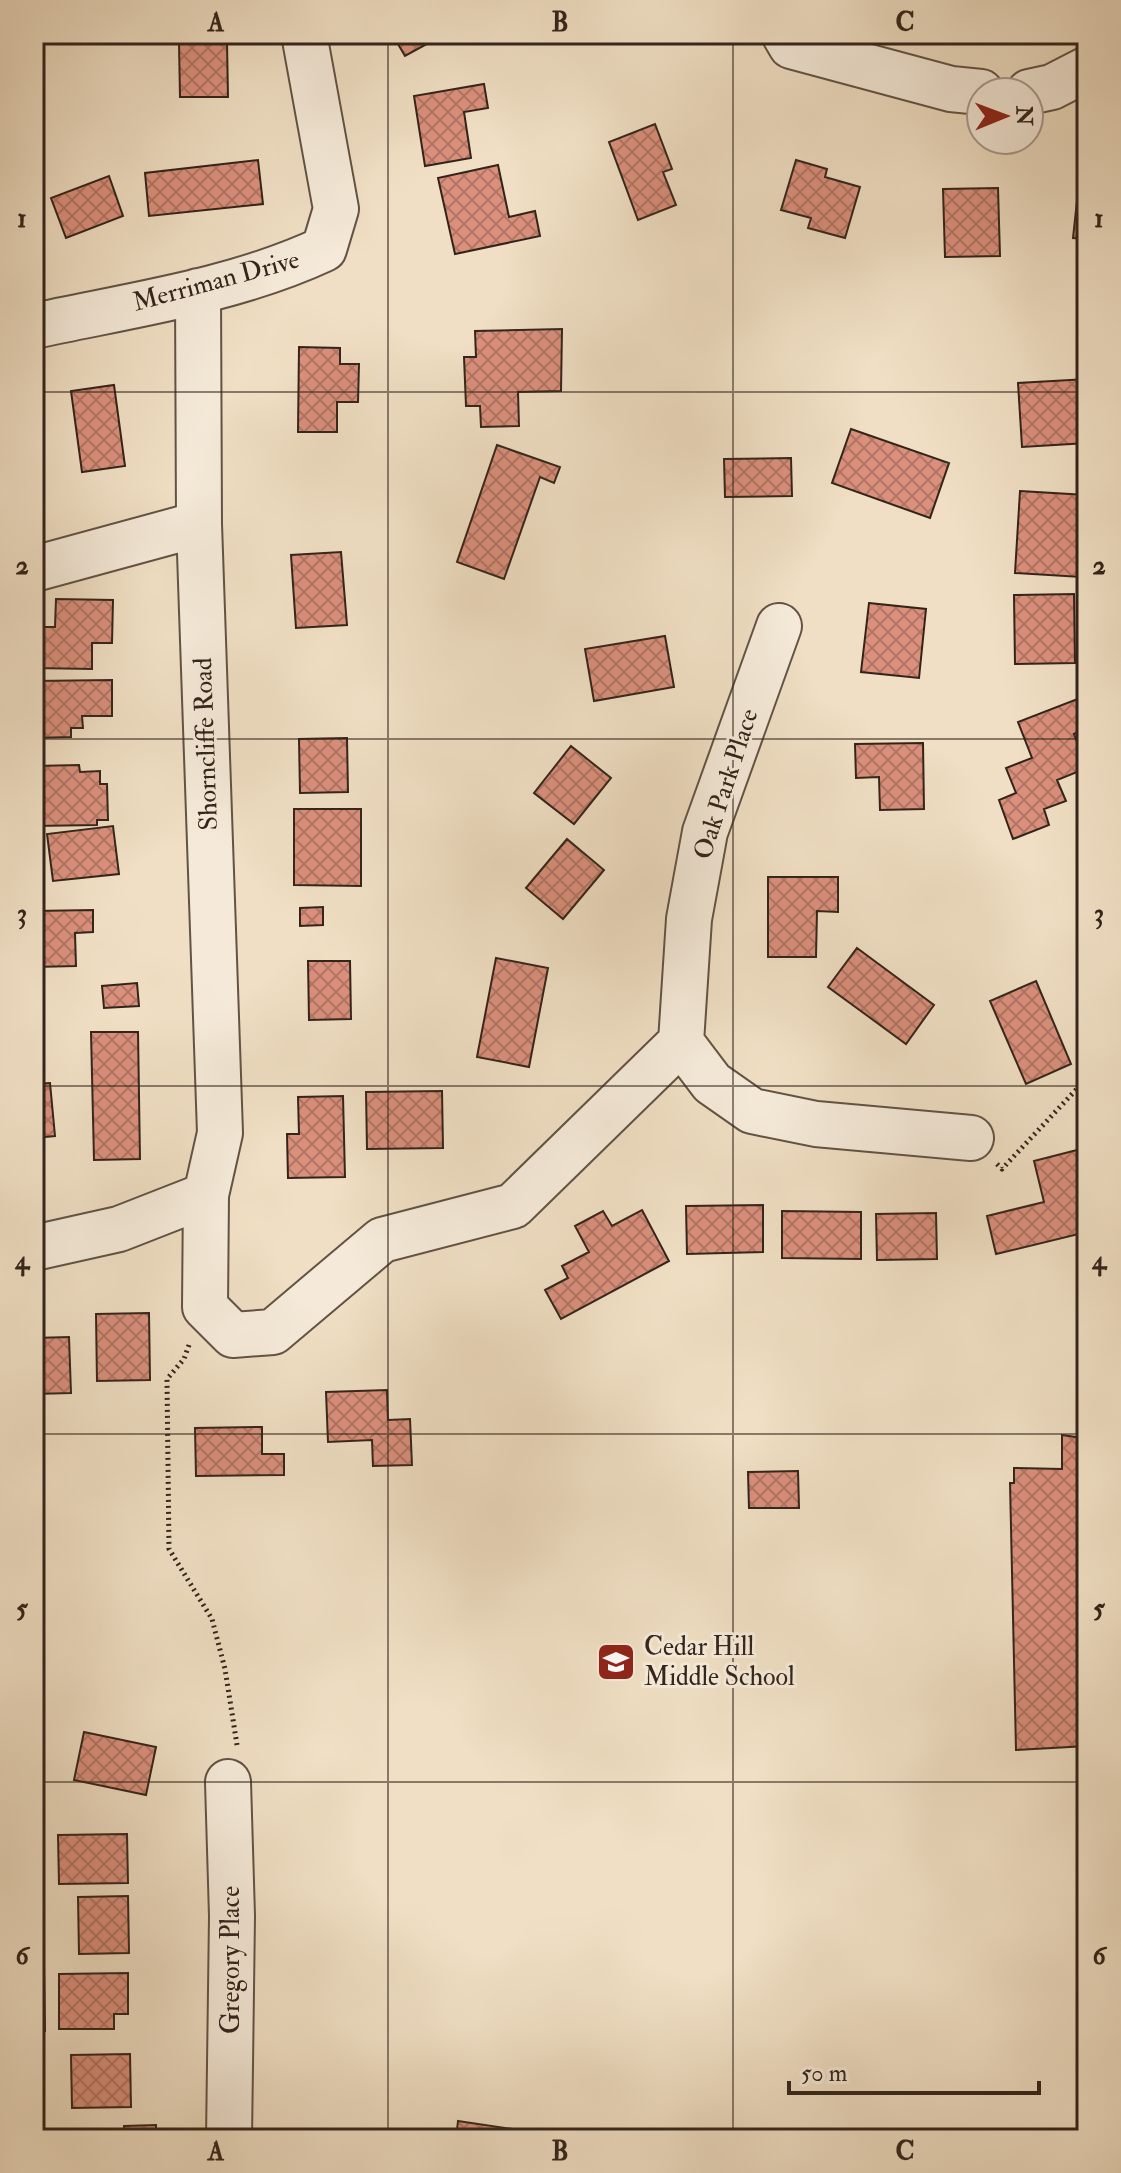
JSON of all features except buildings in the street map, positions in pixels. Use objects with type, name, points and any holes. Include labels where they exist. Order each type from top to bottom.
[{"type":"street","name":"Merriman Drive","points":[[34,326],[198,291],[286,267],[324,249],[336,209],[304,34]]},
{"type":"street","points":[[784,34],[791,46],[965,90]]},
{"type":"street","points":[[1045,89],[1087,69]]},
{"type":"street","name":"Shorncliffe Road","points":[[198,291],[199,524],[220,1133],[206,1195],[205,1307]]},
{"type":"street","points":[[34,569],[199,524]]},
{"type":"street","name":"Oak Park Place","points":[[681,1042],[689,919],[705,832],[779,626]]},
{"type":"street","points":[[205,1307],[233,1335],[273,1332],[382,1240],[513,1206],[681,1042],[712,1083],[752,1111],[816,1124],[971,1138]]},
{"type":"street","points":[[34,1248],[119,1229],[206,1195]]},
{"type":"street","name":"Gregory Place","points":[[228,1782],[232,1916],[229,2139]]},
{"type":"path","points":[[971,1138],[1002,1169],[1087,1078]]},
{"type":"path","points":[[205,1307],[184,1359],[167,1379],[169,1549],[212,1619],[225,1669],[237,1747],[228,1782]]},
{"type":"place","name":"Cedar Hill Middle School","points":[[616,1662]]}]
